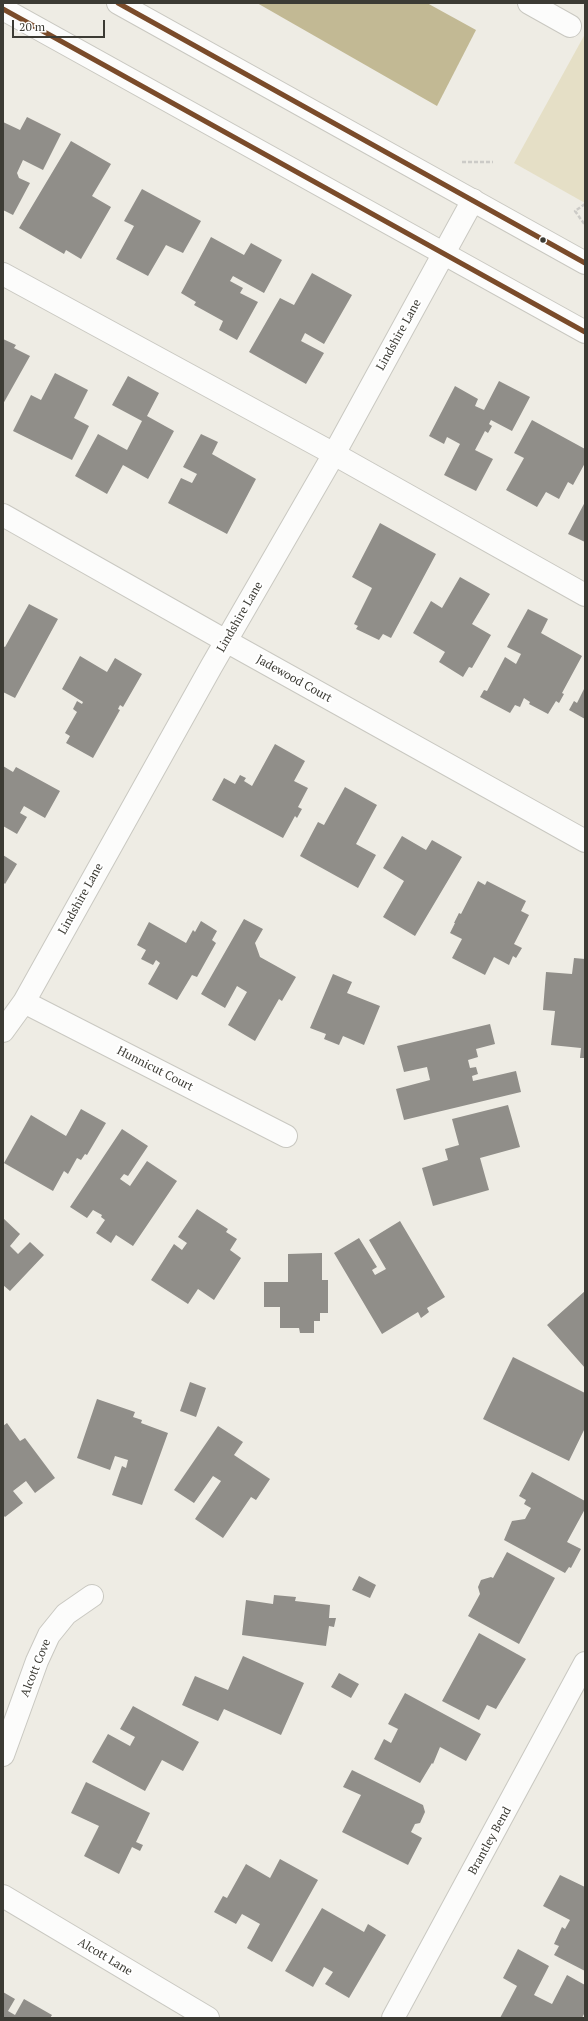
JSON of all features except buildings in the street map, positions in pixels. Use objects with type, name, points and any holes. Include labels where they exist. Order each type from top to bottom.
[{"type":"street","points":[[118,3],[585,263]]},
{"type":"street","points":[[529,3],[570,26]]},
{"type":"street","points":[[3,9],[585,332]]},
{"type":"street","name":"Lindshire Lane","points":[[3,1031],[24,1002],[226,642],[334,454],[473,200]]},
{"type":"street","points":[[3,274],[334,454],[585,595]]},
{"type":"street","name":"Jadewood Court","points":[[3,515],[226,642],[585,842]]},
{"type":"street","name":"Hunnicut Court","points":[[24,1002],[286,1136]]},
{"type":"street","name":"Alcott Cove","points":[[3,1755],[36,1661],[49,1635],[66,1614],[92,1596]]},
{"type":"street","name":"Brantley Bend","points":[[393,2018],[585,1663]]},
{"type":"street","name":"Alcott Lane","points":[[3,1896],[208,2018]]},
{"type":"path","points":[[585,204],[575,211],[585,225]]},
{"type":"shaded area","points":[[257,3],[427,3],[476,30],[437,106]]},
{"type":"shaded area","points":[[585,34],[585,203],[514,163]]},
{"type":"transit line","points":[[118,3],[585,263]]},
{"type":"transit line","points":[[3,9],[585,332]]}]
